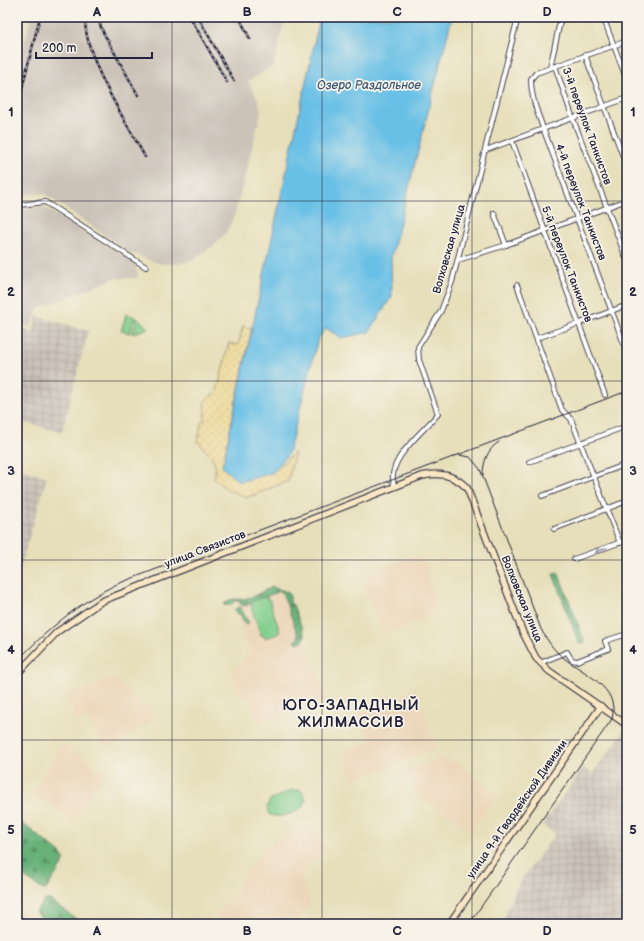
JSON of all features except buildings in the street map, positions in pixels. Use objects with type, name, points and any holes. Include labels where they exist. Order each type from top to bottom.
[{"type":"main road","name":"Волховская улица","points":[[422,476],[433,474],[446,476],[457,479],[467,488],[522,633],[540,663],[627,725]]},
{"type":"main road","name":"улица Связистов","points":[[17,674],[56,632],[102,601],[422,476]]},
{"type":"main road","name":"улица 9-й Гвардейской Дивизии","points":[[449,924],[601,706]]},
{"type":"main road","points":[[17,919],[25,924]]},
{"type":"street","name":"Волховская улица","points":[[394,487],[392,480],[393,467],[400,455],[438,414],[419,360],[418,347],[441,311],[452,282],[518,17]]},
{"type":"street","points":[[550,68],[561,17]]},
{"type":"street","points":[[603,17],[627,80]]},
{"type":"street","points":[[550,68],[627,41]]},
{"type":"street","points":[[585,55],[627,167]]},
{"type":"street","name":"3-й переулок Танкистов","points":[[555,66],[573,119],[627,260]]},
{"type":"street","name":"4-й переулок Танкистов","points":[[550,68],[536,74],[531,79],[533,101],[627,352]]},
{"type":"street","points":[[486,150],[543,128],[604,108],[627,98]]},
{"type":"street","name":"5-й переулок Танкистов","points":[[512,141],[605,394]]},
{"type":"street","points":[[458,260],[506,245],[627,200]]},
{"type":"street","points":[[17,209],[19,205],[45,202],[146,267]]},
{"type":"street","points":[[494,213],[506,245]]},
{"type":"street","points":[[517,285],[538,338],[562,410],[571,419],[620,543]]},
{"type":"street","points":[[538,338],[580,324],[627,304]]},
{"type":"street","points":[[529,462],[627,426]]},
{"type":"street","points":[[542,496],[627,464]]},
{"type":"street","points":[[554,529],[627,501]]},
{"type":"street","points":[[574,559],[627,540]]},
{"type":"street","points":[[540,663],[567,652],[572,660],[577,661],[608,649],[605,641],[627,634]]},
{"type":"shaded area","points":[[31,17],[285,17],[274,66],[248,81],[258,99],[261,112],[235,214],[227,232],[212,247],[190,261],[177,264],[162,264],[129,252],[45,194],[17,194],[17,71]]},
{"type":"shaded area","points":[[42,206],[136,263],[138,278],[115,278],[38,309],[31,327],[17,323],[17,220],[23,210]]},
{"type":"shaded area","points":[[37,316],[88,331],[62,432],[17,421],[17,328],[33,333]]},
{"type":"shaded area","points":[[17,468],[47,477],[17,579]]},
{"type":"shaded area","points":[[414,556],[418,558],[423,557],[429,573],[427,577],[435,603],[431,615],[387,633],[381,631],[365,587],[371,572]]},
{"type":"shaded area","points":[[272,587],[288,593],[326,699],[259,724],[250,701],[240,695],[231,674],[244,658],[251,654],[234,610],[241,599]]},
{"type":"shaded area","points":[[114,678],[135,696],[142,707],[148,705],[153,719],[124,740],[105,747],[99,743],[89,718],[77,722],[66,695]]},
{"type":"shaded area","points":[[415,690],[437,748],[354,780],[343,752],[370,741],[358,712]]},
{"type":"shaded area","points":[[624,731],[627,733],[627,924],[501,924],[519,883],[555,834],[542,825],[583,768],[592,774]]},
{"type":"shaded area","points":[[63,744],[102,771],[104,775],[72,821],[32,792]]},
{"type":"shaded area","points":[[440,758],[455,762],[496,794],[471,831],[412,790],[404,771]]},
{"type":"shaded area","points":[[314,824],[325,853],[306,866],[301,877],[311,902],[295,924],[227,924],[216,917],[261,853],[276,839]]},
{"type":"green space","points":[[126,314],[135,317],[130,333],[121,331]]},
{"type":"green space","points":[[137,318],[148,328],[132,334]]},
{"type":"green space","points":[[558,572],[585,642],[579,644],[553,574]]},
{"type":"green space","points":[[272,587],[288,592],[290,603],[293,605],[305,636],[303,641],[297,643],[294,641],[299,638],[282,592],[279,591],[245,606],[240,604],[240,601],[235,601],[230,605],[224,605],[230,600],[250,597]]},
{"type":"green space","points":[[264,597],[269,599],[280,632],[266,638],[261,635],[251,607],[253,601]]},
{"type":"green space","points":[[240,607],[249,623],[247,625],[243,623],[241,615],[236,613],[235,609]]},
{"type":"green space","points":[[292,790],[300,790],[304,794],[305,800],[303,807],[282,816],[273,816],[269,814],[267,807],[270,800]]},
{"type":"green space","points":[[17,819],[60,853],[65,860],[46,890],[43,890],[17,872]]},
{"type":"green space","points":[[45,900],[50,900],[83,924],[49,924],[35,912]]},
{"type":"sand","points":[[243,326],[248,328],[252,327],[222,467],[272,473],[295,452],[288,481],[247,498],[228,490],[214,479],[214,462],[198,441],[201,423],[205,419],[204,402],[217,391],[229,343],[238,345]]},
{"type":"water","name":"Озеро Раздольное","points":[[320,17],[452,17],[391,258],[392,296],[369,332],[341,338],[326,328],[318,339],[288,454],[272,473],[239,482],[222,467]]},
{"type":"tram line","points":[[17,661],[64,618],[103,591],[117,584],[627,391]]},
{"type":"tram line","points":[[483,475],[486,457],[491,448],[499,442]]},
{"type":"tram line","points":[[459,455],[470,457],[480,469],[541,629],[554,649],[560,655],[598,682],[606,690],[611,698],[613,708],[612,719],[469,924]]},
{"type":"railway","points":[[17,108],[40,17]]},
{"type":"railway","points":[[85,17],[86,34],[98,70],[145,157]]},
{"type":"railway","points":[[97,17],[103,32],[138,95]]},
{"type":"railway","points":[[190,17],[227,82]]},
{"type":"railway","points":[[198,17],[234,81]]},
{"type":"railway","points":[[239,17],[250,39]]},
{"type":"district","name":"ЮГО-ЗАПАДНЫЙ ЖИЛМАССИВ","points":[[351,714]]}]
